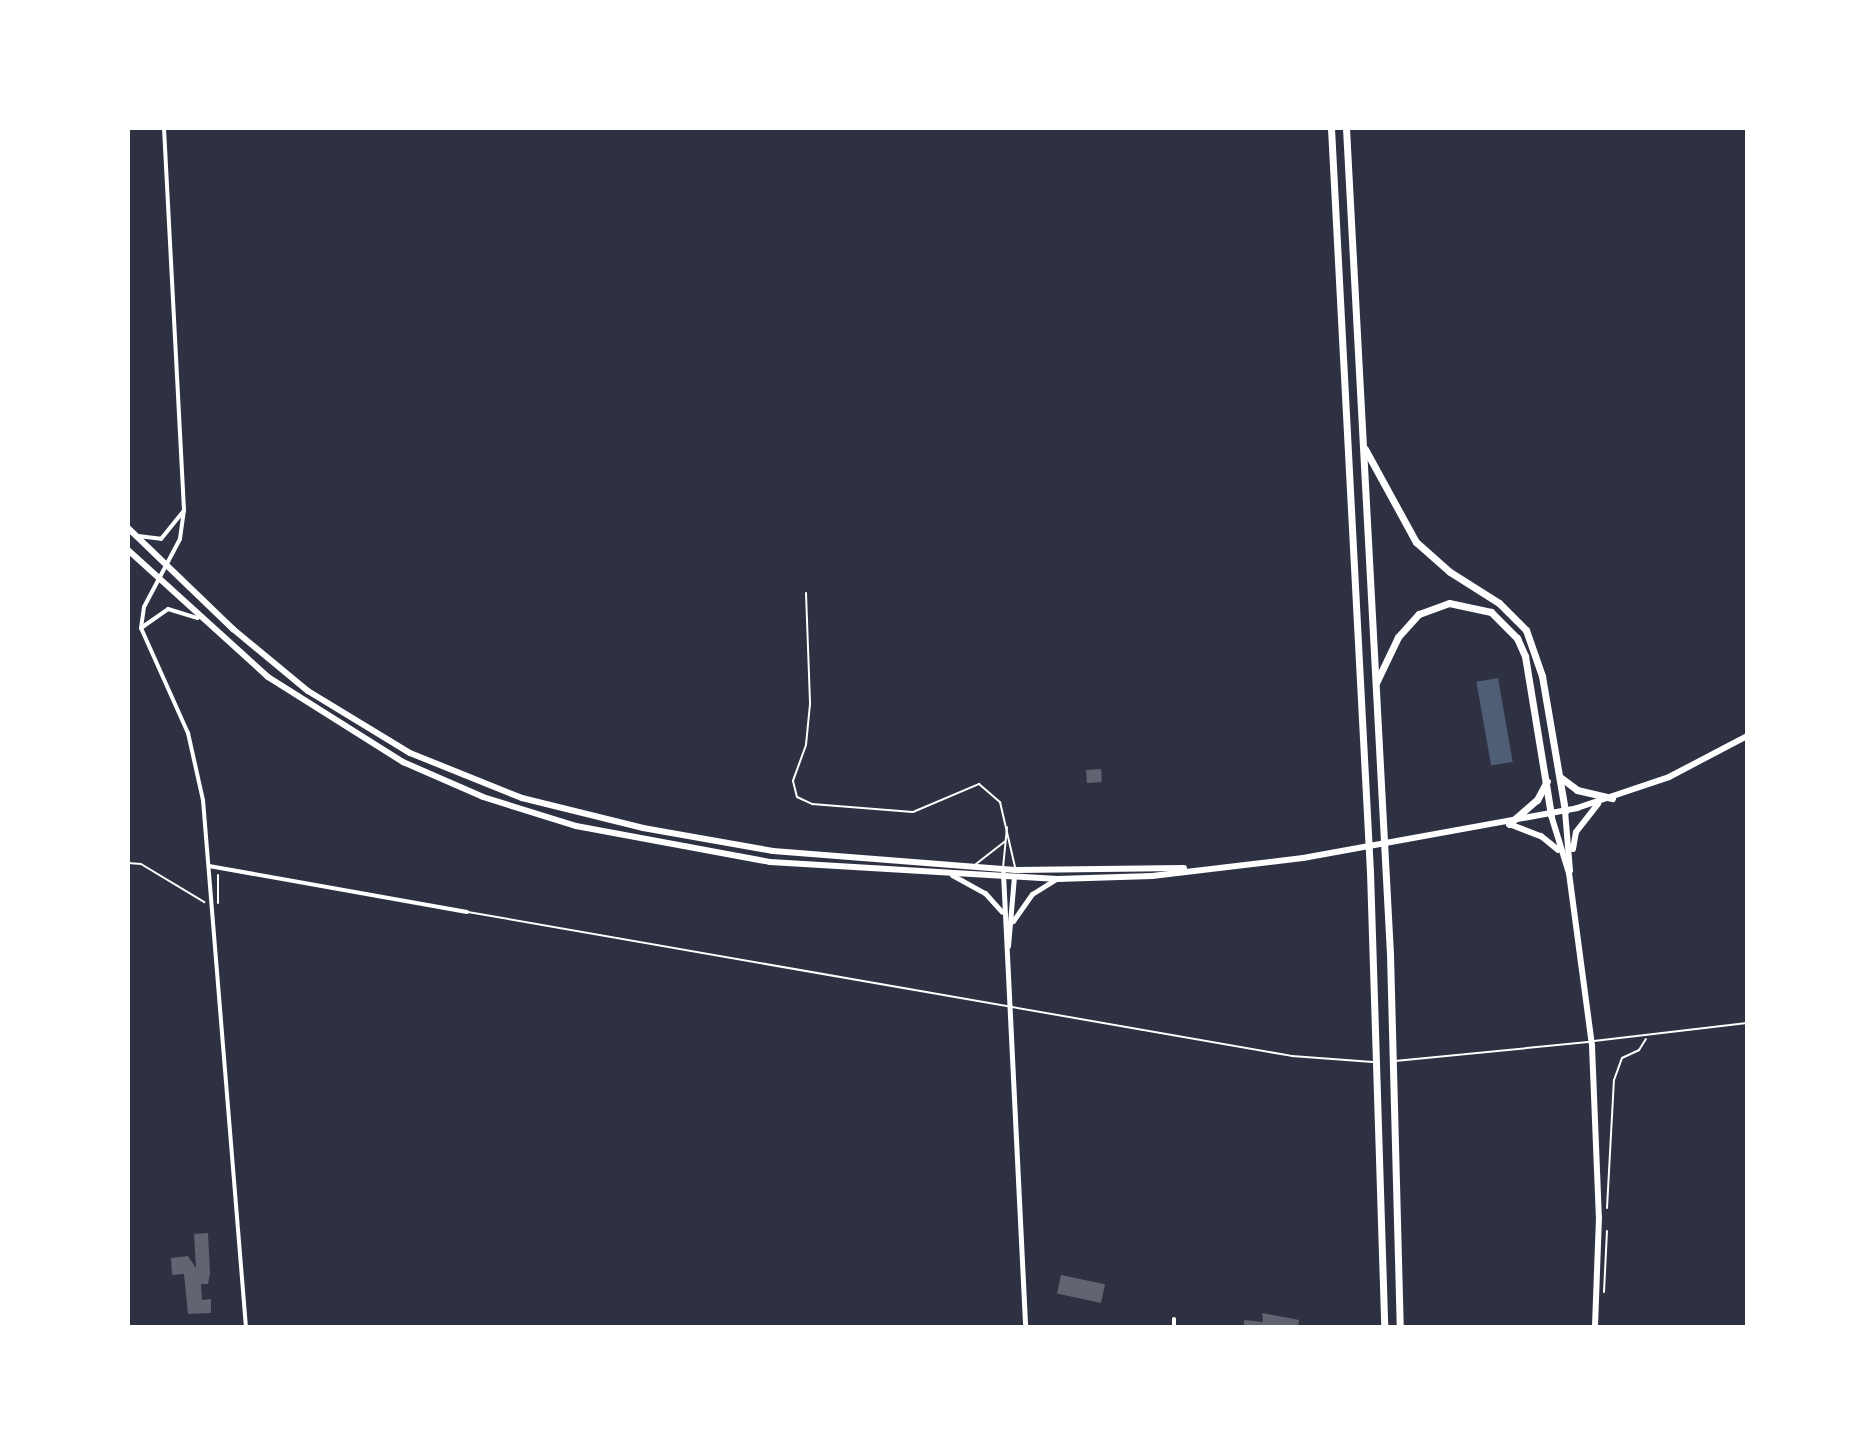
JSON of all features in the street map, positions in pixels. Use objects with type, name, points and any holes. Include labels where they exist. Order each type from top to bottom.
[{"type":"highway","points":[[1331,128],[1378,1049],[1384,1327]]},
{"type":"highway","points":[[1346,128],[1386,871],[1400,1327]]},
{"type":"highway","points":[[1363,448],[1416,542],[1450,572],[1499,603],[1526,630],[1536,653],[1565,811]]},
{"type":"highway","points":[[1376,683],[1398,637],[1419,614],[1449,603],[1491,612],[1517,638],[1525,656],[1551,815]]},
{"type":"highway","points":[[1560,777],[1577,790],[1612,798]]},
{"type":"highway","points":[[1509,824],[1537,800],[1547,779]]},
{"type":"main road","points":[[128,528],[308,691],[410,753],[488,787],[579,814],[709,841],[1015,870],[1207,868]]},
{"type":"main road","points":[[128,550],[198,618],[268,677],[368,743],[445,782],[519,809],[708,852],[1014,879],[1057,879],[1207,868],[1509,824],[1551,815],[1600,802],[1669,777],[1747,736]]},
{"type":"main road","points":[[1595,1327],[1599,1217],[1592,1046],[1569,873],[1576,832],[1600,802]]},
{"type":"main road","points":[[1565,811],[1572,853]]},
{"type":"main road","points":[[1551,815],[1559,851],[1569,873]]},
{"type":"main road","points":[[1509,824],[1541,836],[1559,851]]},
{"type":"street","points":[[164,128],[184,510],[180,539],[144,607],[141,628],[195,755],[209,866],[246,1327]]},
{"type":"street","points":[[136,535],[161,539],[184,510]]},
{"type":"street","points":[[141,628],[168,609],[198,618]]},
{"type":"street","points":[[209,866],[467,912]]},
{"type":"street","points":[[1003,869],[1007,1026],[1025,1327]]},
{"type":"street","points":[[1006,959],[1015,870]]},
{"type":"street","points":[[952,875],[985,893],[1002,912]]},
{"type":"street","points":[[1010,926],[1027,899],[1057,879]]},
{"type":"street","points":[[1174,1319],[1174,1327]]},
{"type":"lane","points":[[806,593],[810,704],[806,745],[793,781],[797,797],[812,804],[913,812],[979,784],[995,795],[1008,821],[1015,870]]},
{"type":"lane","points":[[1003,869],[1008,821]]},
{"type":"lane","points":[[972,866],[1006,840]]},
{"type":"lane","points":[[467,912],[1316,1059],[1400,1060],[1747,1023]]},
{"type":"path","points":[[128,863],[141,864],[212,903]]},
{"type":"path","points":[[217,867],[220,903]]},
{"type":"path","points":[[1607,1169],[1618,1068],[1622,1058],[1643,1045],[1648,1034]]},
{"type":"water","points":[[1498,678],[1513,762],[1491,766],[1476,682]]},
{"type":"building","points":[[1101,769],[1102,782],[1087,783],[1086,770]]},
{"type":"building","points":[[208,1233],[210,1273],[208,1284],[201,1284],[202,1300],[211,1299],[211,1313],[188,1314],[184,1274],[172,1275],[171,1258],[188,1256],[196,1268],[194,1234]]},
{"type":"building","points":[[1061,1275],[1105,1284],[1101,1303],[1057,1294]]},
{"type":"building","points":[[1262,1313],[1299,1320],[1298,1327],[1244,1327],[1244,1320],[1263,1322]]}]
